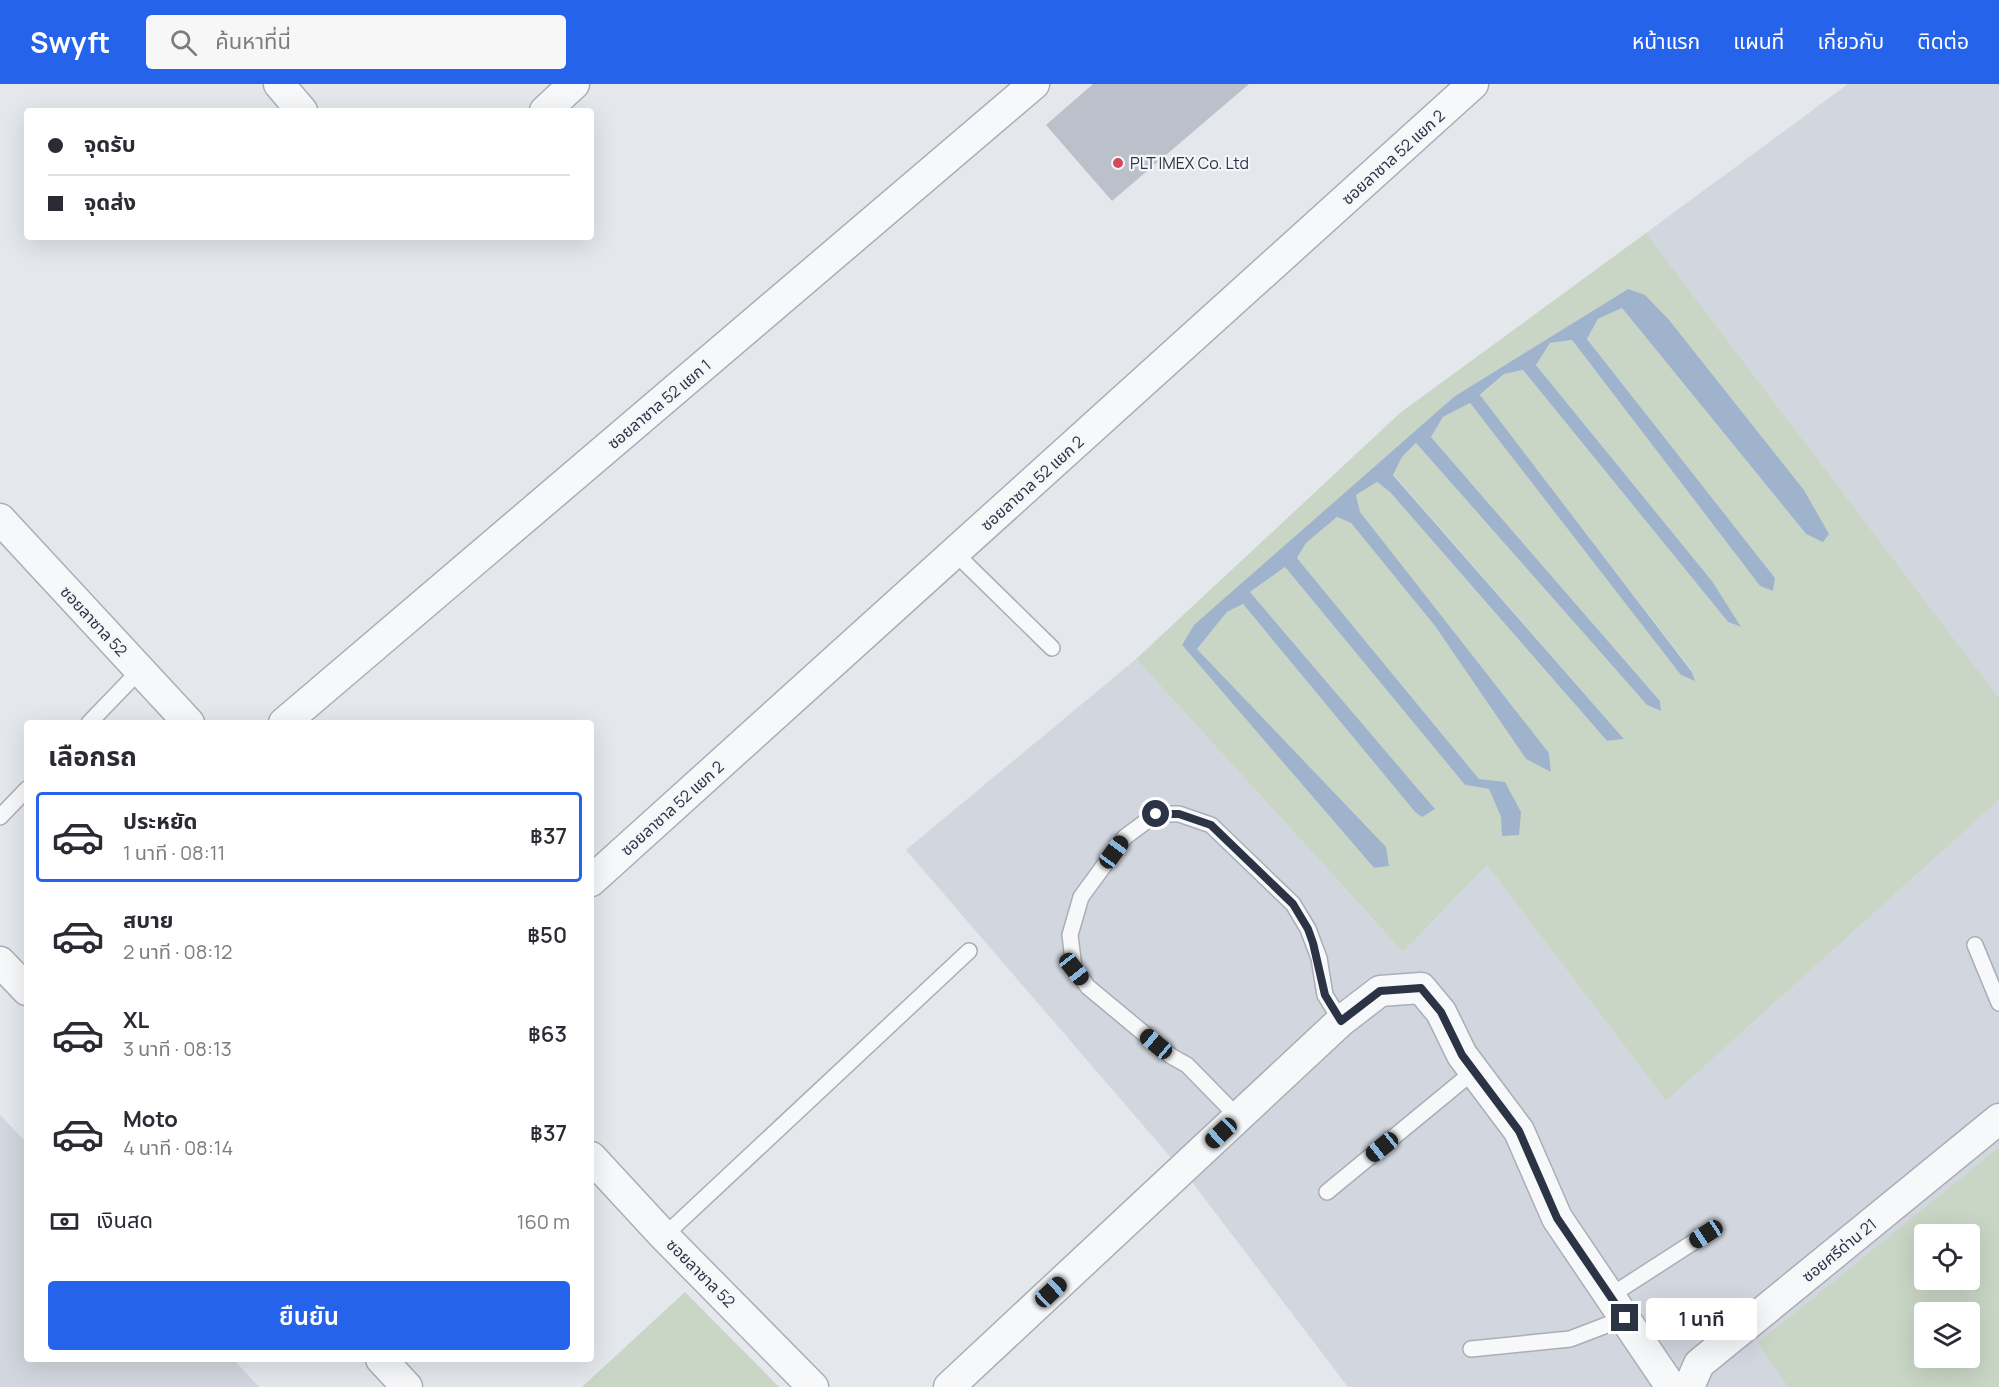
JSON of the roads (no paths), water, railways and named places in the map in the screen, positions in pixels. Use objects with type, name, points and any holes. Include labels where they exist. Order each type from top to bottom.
[{"type":"street","points":[[279,84],[299,108]]},
{"type":"street","points":[[548,108],[574,84]]},
{"type":"street","name":"ซอยลาซาล 52 แยก 1","points":[[288,720],[1034,84]]},
{"type":"street","name":"ซอยลาซาล 52 แยก 2","points":[[594,878],[1473,84]]},
{"type":"street","name":"ซอยลาซาล 52","points":[[0,519],[186,720]]},
{"type":"street","points":[[0,962],[24,987]]},
{"type":"street","points":[[949,1387],[1341,1021],[1380,991],[1421,988],[1441,1012],[1462,1055],[1519,1131],[1557,1218],[1671,1387]]},
{"type":"street","name":"ซอยศรีด่าน 21","points":[[1689,1387],[1699,1364],[1999,1119]]},
{"type":"street","name":"ซอยลาซาล 52","points":[[594,1160],[664,1236],[813,1387]]},
{"type":"street","points":[[384,1362],[407,1387]]},
{"type":"lane","points":[[955,553],[1052,648]]},
{"type":"lane","points":[[93,720],[140,670]]},
{"type":"lane","points":[[0,817],[24,792]]},
{"type":"lane","points":[[1238,1117],[1187,1065],[1172,1056],[1088,987],[1074,969],[1070,935],[1081,897],[1125,837],[1156,814],[1179,814],[1211,825],[1293,904],[1308,929],[1318,958],[1325,995],[1341,1021]]},
{"type":"lane","points":[[1975,945],[1999,1003]]},
{"type":"lane","points":[[664,1236],[969,951]]},
{"type":"lane","points":[[1327,1192],[1474,1071]]},
{"type":"lane","points":[[1471,1349],[1570,1339],[1618,1307],[1706,1234]]},
{"type":"water","points":[[1628,289],[1645,295],[1670,321],[1804,490],[1829,534],[1823,542],[1806,534],[1622,308],[1598,319],[1587,339],[1775,578],[1773,591],[1760,586],[1572,340],[1550,343],[1536,365],[1712,581],[1741,627],[1728,622],[1523,370],[1504,374],[1480,395],[1692,672],[1695,681],[1681,675],[1470,403],[1443,417],[1431,437],[1660,701],[1661,711],[1647,705],[1416,443],[1402,457],[1393,475],[1624,739],[1607,741],[1390,492],[1377,482],[1356,495],[1360,512],[1549,753],[1551,772],[1526,759],[1435,626],[1351,523],[1337,517],[1306,543],[1297,558],[1479,779],[1505,782],[1521,812],[1519,835],[1502,836],[1501,817],[1489,789],[1465,785],[1285,567],[1250,592],[1435,809],[1422,817],[1415,812],[1243,604],[1227,612],[1197,649],[1386,847],[1389,866],[1374,868],[1182,645],[1194,625],[1455,396]]},
{"type":"place","name":"PLT IMEX Co. Ltd","points":[[1118,163]]}]
